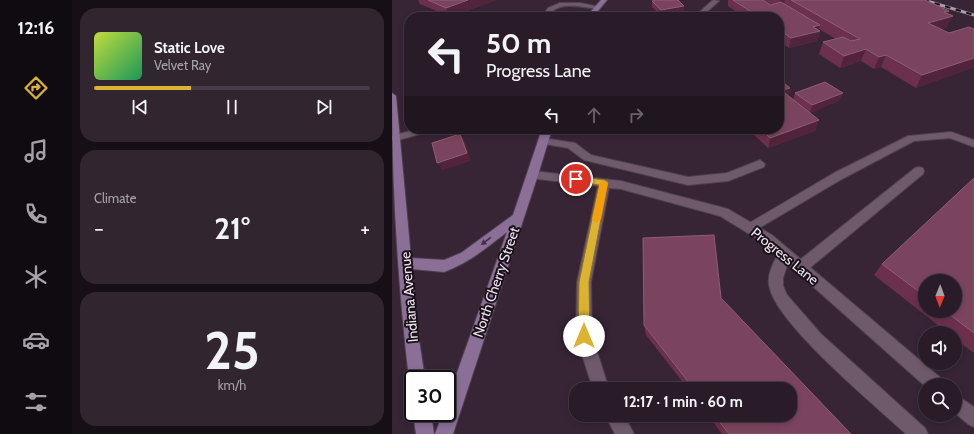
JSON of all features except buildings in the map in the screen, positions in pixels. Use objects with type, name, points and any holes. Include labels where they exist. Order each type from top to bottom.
[{"type":"main road","points":[[593,12],[604,0]]},
{"type":"main road","name":"Indiana Avenue","points":[[392,96],[410,326],[416,370]]},
{"type":"main road","name":"North Cherry Street","points":[[444,434],[533,175],[545,134]]},
{"type":"main road","points":[[406,263],[444,266],[466,257],[518,218]]},
{"type":"main road","points":[[423,422],[425,434]]},
{"type":"street","points":[[703,12],[716,1]]},
{"type":"street","points":[[548,12],[550,9],[557,6],[565,5],[597,7]]},
{"type":"street","points":[[395,138],[410,134]]},
{"type":"street","points":[[750,228],[838,176],[912,138],[951,135],[974,144]]},
{"type":"street","points":[[543,141],[571,145],[582,156],[588,158],[688,181],[728,178],[760,164]]},
{"type":"street","points":[[800,267],[919,171]]},
{"type":"street","name":"Progress Lane","points":[[533,175],[622,185],[724,212],[768,239],[928,378]]},
{"type":"street","points":[[599,382],[584,336],[584,282],[604,182]]},
{"type":"street","points":[[785,254],[778,269],[776,286],[783,302],[800,324],[919,434]]},
{"type":"street","points":[[962,408],[974,418]]},
{"type":"street","points":[[618,422],[625,434]]},
{"type":"railway","points":[[924,0],[974,15]]},
{"type":"slow traffic","points":[[597,219],[604,183]]},
{"type":"route","points":[[576,179],[604,182],[584,282],[584,336]]}]
